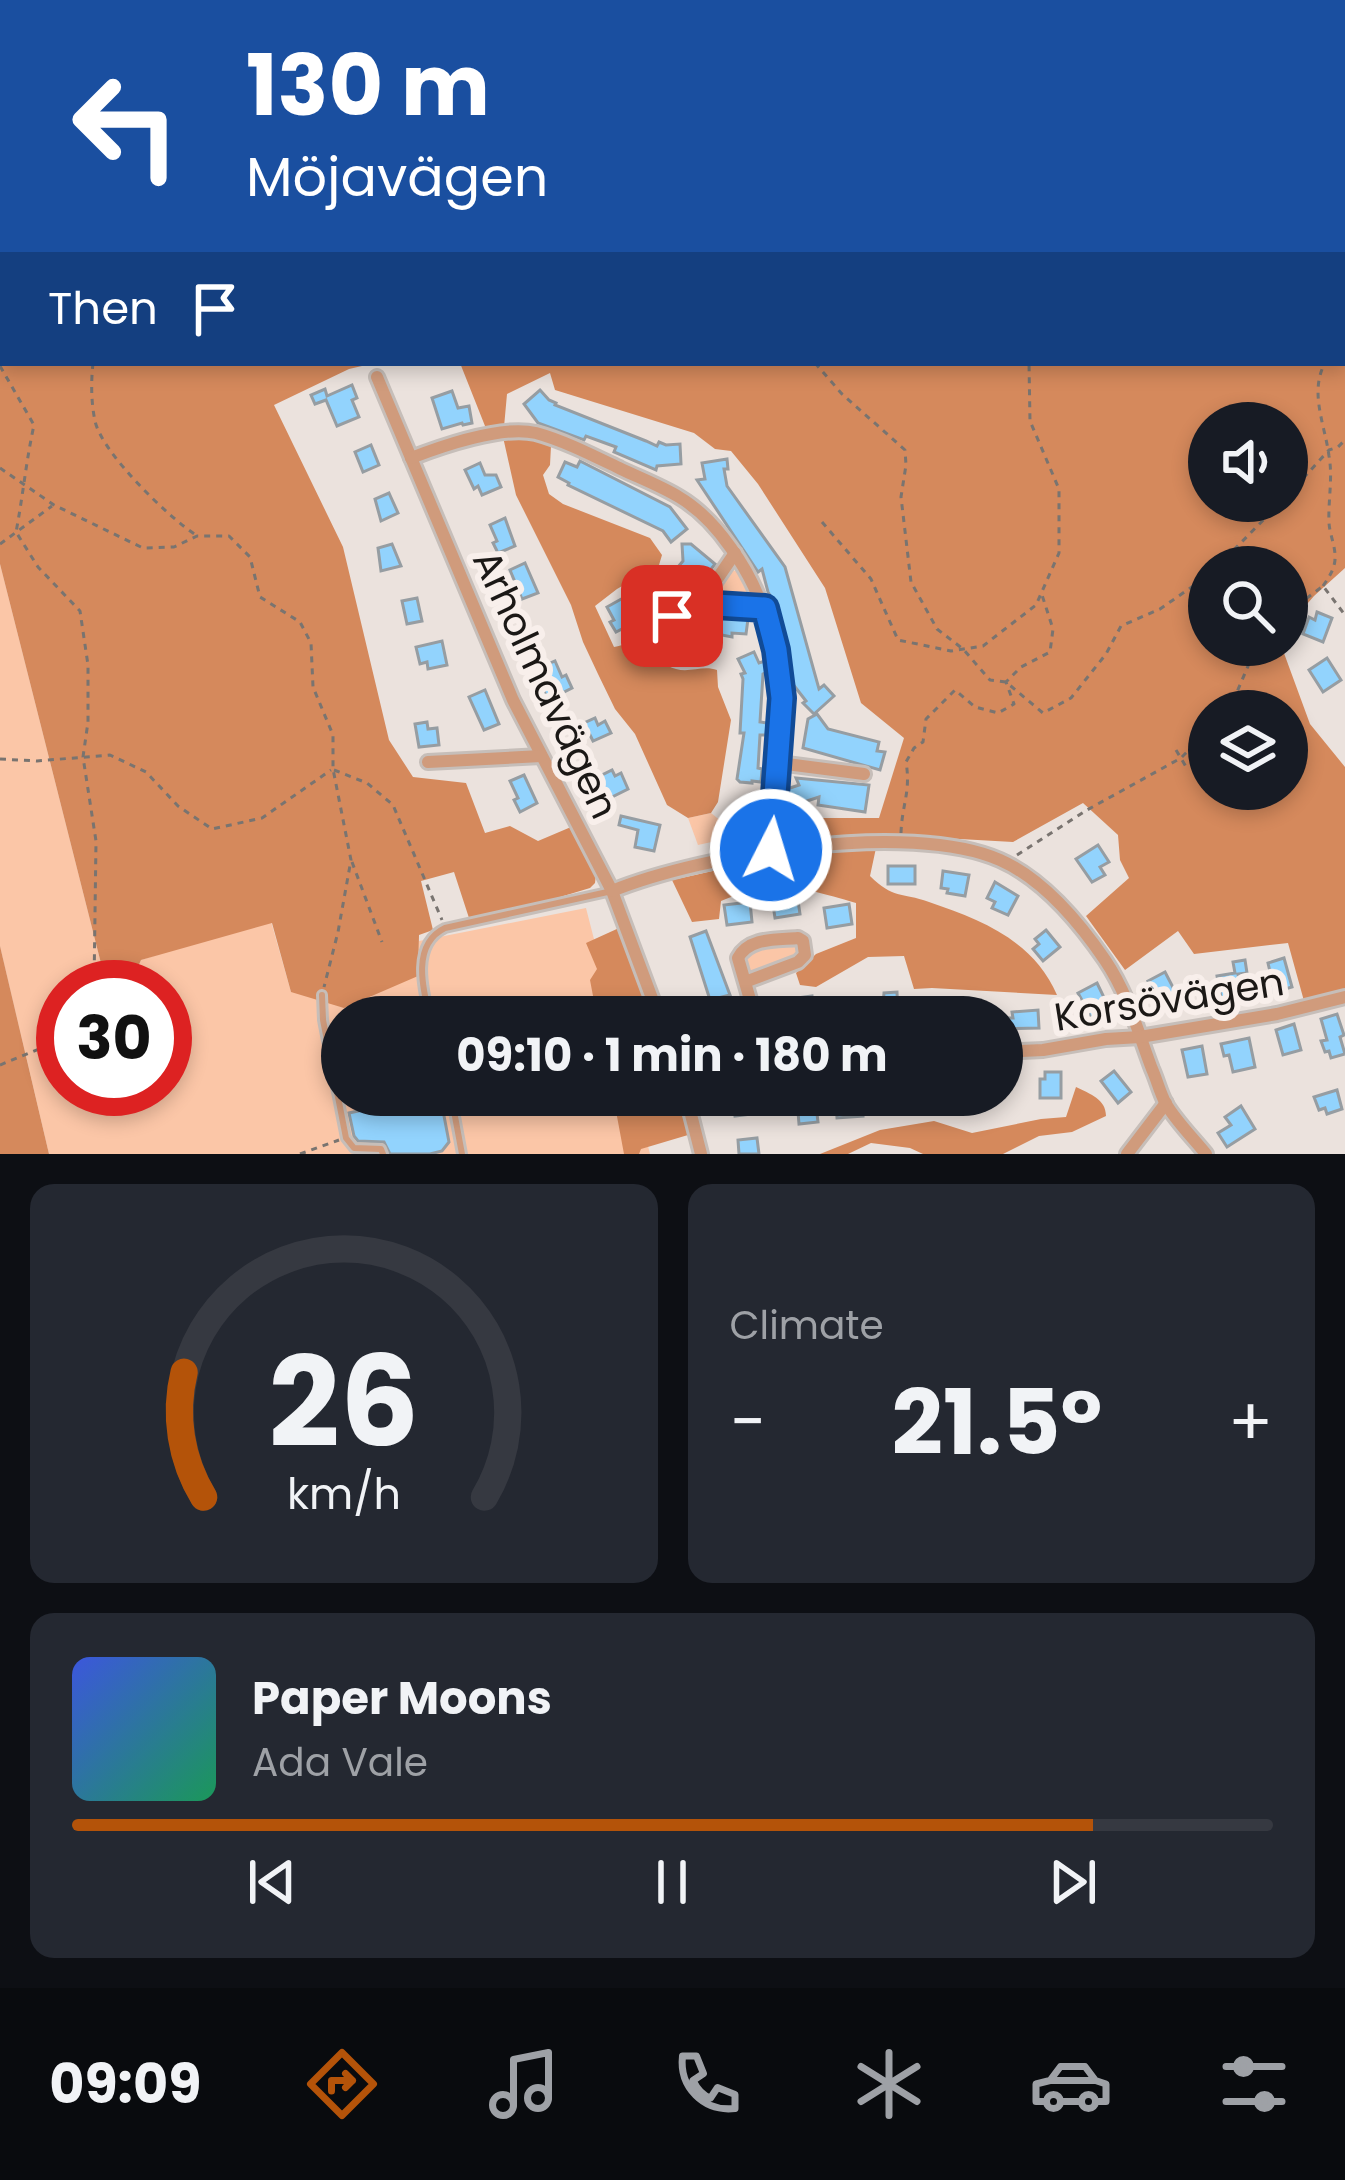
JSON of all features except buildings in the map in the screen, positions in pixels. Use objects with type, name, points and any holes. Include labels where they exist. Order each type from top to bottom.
[{"type":"street","name":"Arholmavägen","points":[[376,376],[513,700],[612,891],[650,996]]},
{"type":"street","points":[[411,458],[499,434],[532,432],[680,497],[713,524],[765,608],[776,650],[782,698],[771,850]]},
{"type":"street","points":[[700,604],[735,553]]},
{"type":"street","points":[[644,629],[700,604],[765,608]]},
{"type":"street","points":[[428,762],[542,756]]},
{"type":"street","points":[[778,763],[864,774]]},
{"type":"street","points":[[612,891],[642,879],[771,850],[817,845],[955,847],[1006,862],[1040,886],[1089,938],[1120,984],[1166,1103],[1206,1154]]},
{"type":"street","points":[[746,982],[798,962],[805,956],[803,941],[749,944],[741,950],[738,958],[750,996]]},
{"type":"street","name":"Korsövägen","points":[[1023,1051],[1140,1037],[1277,1014],[1345,997]]},
{"type":"street","points":[[1126,1154],[1166,1103]]},
{"type":"street","points":[[691,1116],[701,1154]]},
{"type":"lane","points":[[425,996],[425,945],[432,934],[612,891]]},
{"type":"lane","points":[[322,995],[346,1138],[354,1148],[381,1149],[383,1154]]},
{"type":"lane","points":[[455,1116],[461,1154]]},
{"type":"path","points":[[0,366],[34,425],[16,532],[38,567],[80,611],[88,665],[83,757],[96,841],[94,960]]},
{"type":"path","points":[[93,366],[96,425],[111,451],[197,536]]},
{"type":"path","points":[[818,366],[905,450],[901,497],[911,582],[937,629],[963,649],[990,680],[1006,682],[1043,713],[1071,698],[1106,654],[1121,626],[1160,609],[1188,590]]},
{"type":"path","points":[[822,522],[872,579],[898,640],[950,651],[983,646],[1036,605],[1059,553],[1059,489],[1030,421],[1029,366]]},
{"type":"path","points":[[1308,598],[1323,586],[1334,567],[1336,550],[1328,492],[1332,471],[1318,398],[1323,366]]},
{"type":"path","points":[[1308,473],[1345,440]]},
{"type":"path","points":[[0,468],[54,505],[143,548],[174,547],[197,536],[229,536],[250,557],[260,597],[300,622],[310,643],[313,687],[333,735],[333,769],[351,860],[382,942]]},
{"type":"path","points":[[0,544],[54,505]]},
{"type":"path","points":[[1238,546],[1261,522]]},
{"type":"path","points":[[1323,586],[1345,615]]},
{"type":"path","points":[[1006,682],[1021,667],[1050,652],[1053,629],[1041,593]]},
{"type":"path","points":[[901,843],[902,809],[910,788],[906,762],[923,742],[926,719],[955,690],[975,707],[998,713],[1014,704],[1006,682]]},
{"type":"path","points":[[1176,750],[1188,770]]},
{"type":"path","points":[[1006,862],[1188,750]]},
{"type":"path","points":[[0,758],[110,755],[146,772],[178,806],[212,829],[262,818],[333,769]]},
{"type":"path","points":[[333,769],[368,783],[393,805],[445,928]]},
{"type":"path","points":[[322,995],[351,860]]},
{"type":"path","points":[[0,1065],[36,1050]]},
{"type":"path","points":[[300,1154],[346,1138]]},
{"type":"shaded area","points":[[0,366],[362,366],[274,405],[343,547],[389,740],[413,777],[466,783],[485,833],[510,826],[538,841],[571,827],[596,874],[595,883],[527,907],[469,918],[454,872],[421,881],[433,930],[419,935],[418,976],[372,996],[321,996],[321,1001],[291,992],[272,923],[141,960],[100,960],[0,564]]},
{"type":"shaded area","points":[[461,366],[1345,366],[1345,568],[1308,603],[1308,546],[1188,546],[1188,666],[1289,666],[1298,690],[1188,690],[1188,810],[1308,810],[1308,719],[1345,767],[1345,989],[1304,1001],[1288,943],[1194,954],[1178,931],[1125,970],[1086,916],[1129,878],[1120,860],[1118,835],[1083,803],[1013,842],[871,834],[787,839],[786,818],[879,818],[904,738],[861,703],[825,588],[731,451],[715,449],[694,433],[555,390],[550,373],[507,394],[504,427],[487,431]]},
{"type":"shaded area","points":[[503,437],[526,437],[551,446],[550,465],[543,475],[549,494],[650,538],[662,555],[659,565],[595,606],[614,647],[643,643],[676,669],[717,670],[718,687],[731,720],[718,802],[711,813],[688,818],[667,805],[635,734],[615,709],[571,605],[516,495]]},
{"type":"shaded area","points":[[0,564],[100,960],[36,960],[36,1099],[0,946]]},
{"type":"shaded area","points":[[732,570],[742,576],[752,595],[746,602],[712,596]]},
{"type":"shaded area","points":[[711,813],[722,822],[725,839],[698,845],[688,818]]},
{"type":"shaded area","points":[[876,848],[870,876],[878,883],[1004,935],[1035,960],[1057,995],[914,989],[904,956],[868,957],[816,987],[800,985],[796,973],[816,954],[856,938],[856,903],[774,887],[721,901],[719,919],[692,922],[672,880],[799,855]]},
{"type":"shaded area","points":[[586,908],[609,996],[321,996],[321,1116],[640,1116],[650,1154],[49,1154],[40,1116],[192,1116],[192,960],[141,960],[270,918],[291,992],[418,976],[419,941]]},
{"type":"shaded area","points":[[619,928],[643,996],[593,996],[590,980],[597,969],[586,943]]},
{"type":"shaded area","points":[[795,943],[798,954],[794,958],[759,971],[749,970],[743,959],[750,950]]},
{"type":"shaded area","points":[[0,946],[36,1116],[40,1116],[49,1154],[0,1154]]},
{"type":"shaded area","points":[[1076,1087],[1100,1101],[1106,1116],[1072,1132],[1039,1136],[1003,1154],[923,1154],[871,1143],[848,1154],[820,1154],[880,1130],[934,1121],[972,1133],[1066,1117]]},
{"type":"shaded area","points":[[617,1116],[685,1116],[688,1135],[641,1149],[639,1154],[624,1154]]},
{"type":"route","points":[[672,616],[700,604],[765,608],[782,698],[771,850]]}]
